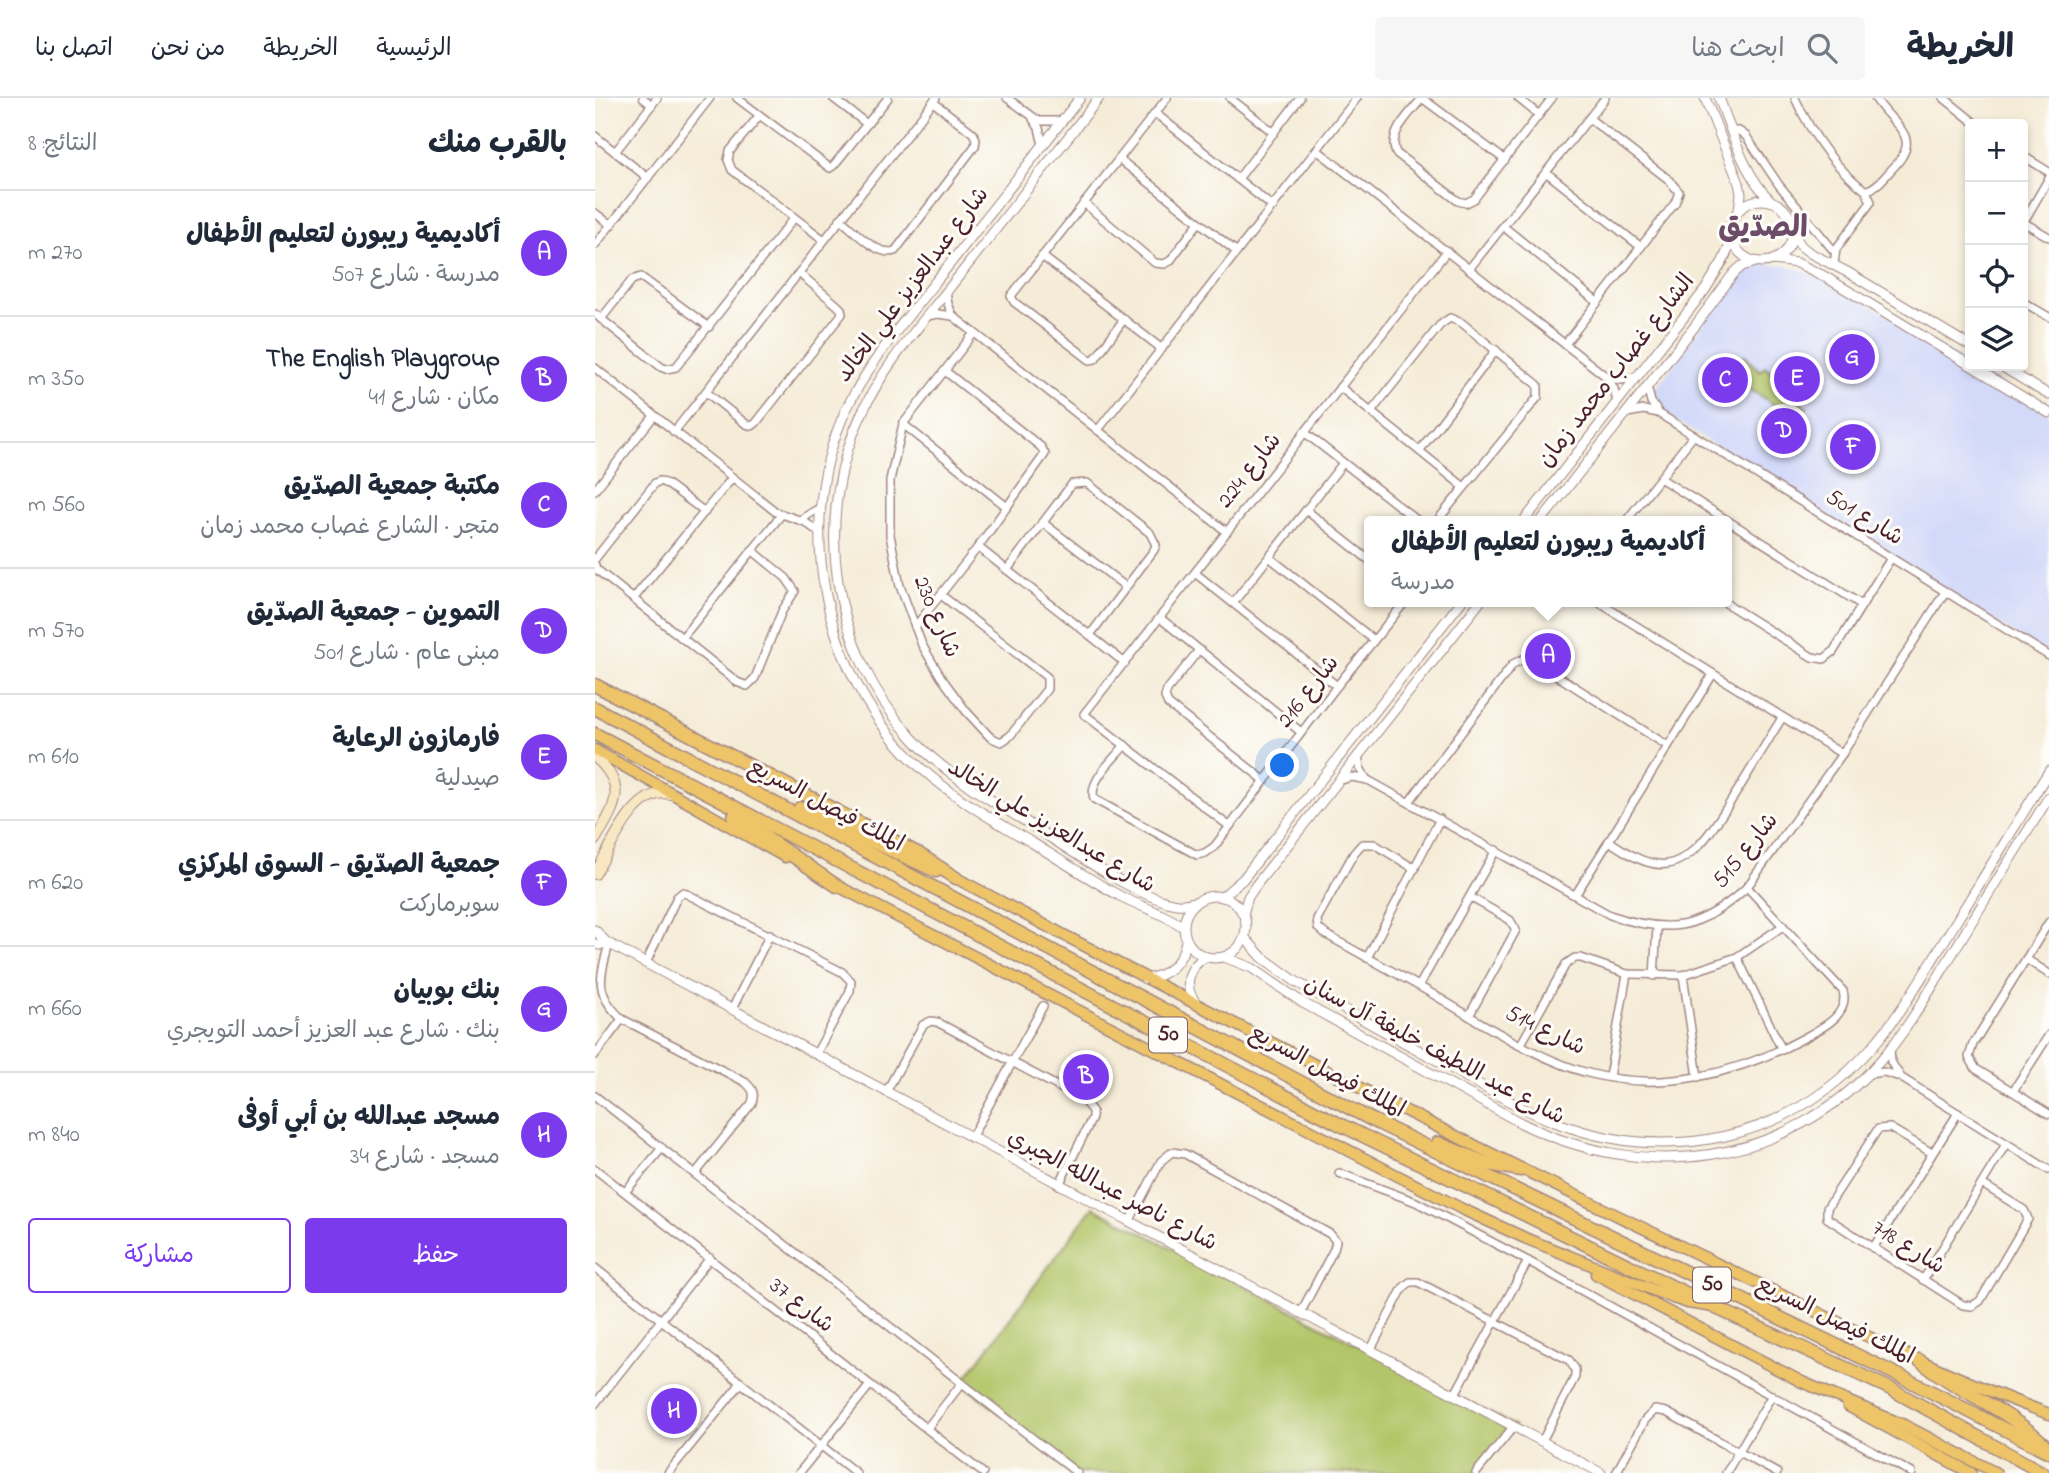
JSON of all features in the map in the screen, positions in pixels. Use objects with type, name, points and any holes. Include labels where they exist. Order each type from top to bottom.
[{"type":"highway","points":[[595,685],[919,854],[956,878]]},
{"type":"highway","name":"الملك فيصل السريع","points":[[595,708],[1374,1121],[2049,1450]]},
{"type":"highway","name":"الملك فيصل السريع","points":[[595,734],[1337,1123],[1712,1306],[1891,1389],[2043,1473]]},
{"type":"highway","points":[[681,781],[837,886]]},
{"type":"highway","points":[[735,782],[764,792],[915,862],[956,878]]},
{"type":"highway","points":[[1374,1121],[1408,1130],[1475,1159],[1521,1170]]},
{"type":"highway","points":[[1919,1360],[1937,1374],[2016,1420],[2049,1450]]},
{"type":"main road","name":"الملك فيصل السريع","points":[[595,750],[837,886],[1431,1194],[1557,1251],[1681,1301],[1712,1306]]},
{"type":"main road","points":[[595,757],[612,773],[615,783],[614,806],[595,841]]},
{"type":"main road","points":[[595,874],[640,802],[662,792],[676,796]]},
{"type":"main road","points":[[595,853],[600,857],[601,863]]},
{"type":"main road","name":"الملك فيصل السريع","points":[[956,878],[1145,979],[1521,1170],[1919,1360],[2049,1414]]},
{"type":"main road","points":[[1557,1251],[1586,1269],[1784,1373],[1903,1425],[1996,1473]]},
{"type":"main road","points":[[1834,1396],[1861,1414],[1971,1473]]},
{"type":"street","points":[[615,152],[655,101],[643,98]]},
{"type":"street","points":[[595,245],[710,98]]},
{"type":"street","points":[[737,98],[829,168],[888,98]]},
{"type":"street","points":[[833,98],[867,124]]},
{"type":"street","points":[[1007,98],[1033,118],[1047,123],[1062,121]]},
{"type":"street","name":"شارع عبدالعزيز علي الخالد","points":[[1080,98],[889,341],[852,398],[831,451],[821,507],[824,589],[841,649],[868,703],[903,750],[935,780],[980,812],[1118,895],[1184,927]]},
{"type":"street","name":"شارع عبدالعزيز علي الخالد","points":[[1099,98],[927,316],[871,395],[853,434],[839,482],[834,531],[837,579],[847,625],[864,668],[887,707],[914,740],[971,788],[1134,887],[1172,903],[1198,901]]},
{"type":"street","points":[[1124,319],[1095,359],[1084,358],[1014,302],[1011,296],[1167,98]]},
{"type":"street","points":[[1230,98],[1274,132]]},
{"type":"street","points":[[1238,179],[1300,98]]},
{"type":"street","points":[[1098,430],[1357,98]]},
{"type":"street","points":[[1505,160],[1422,98],[1394,136],[1392,145],[1396,153],[1458,201],[1465,203],[1474,199],[1505,160],[1552,98]]},
{"type":"street","points":[[1518,98],[1539,115]]},
{"type":"street","points":[[1469,269],[1605,98]]},
{"type":"street","points":[[1705,98],[1739,183],[1739,210],[1731,226],[1732,240],[1741,254],[1756,262],[1773,260],[1797,263],[1825,276],[1965,361]]},
{"type":"street","points":[[1720,98],[1750,174],[1771,201],[1787,212],[1793,232],[1805,249],[1965,343]]},
{"type":"street","points":[[1795,98],[1830,156],[1866,191],[1871,202],[1835,251],[1834,264]]},
{"type":"street","points":[[1866,191],[1874,188],[1905,157],[1908,148],[1906,137],[1875,98]]},
{"type":"street","points":[[1944,98],[1970,119]]},
{"type":"street","points":[[674,432],[840,219],[934,100],[973,133],[975,146],[895,251],[888,254],[880,251],[840,219]]},
{"type":"street","points":[[1155,113],[1272,207]]},
{"type":"street","points":[[759,116],[730,151],[727,160],[732,170],[824,240]]},
{"type":"street","points":[[1033,118],[1039,128],[1043,145]]},
{"type":"street","points":[[1565,344],[1675,204],[1679,192],[1668,179],[1590,119]]},
{"type":"street","points":[[1731,131],[1739,131],[1746,136],[1779,185],[1835,251]]},
{"type":"street","points":[[595,136],[648,178]]},
{"type":"street","points":[[1317,150],[1608,378],[1622,380],[1638,375]]},
{"type":"street","points":[[1119,159],[1237,252]]},
{"type":"street","points":[[2028,159],[2049,172]]},
{"type":"street","points":[[1547,173],[1641,247]]},
{"type":"street","points":[[2028,214],[2049,178]]},
{"type":"street","points":[[1739,210],[1754,201],[1771,201]]},
{"type":"street","points":[[1084,203],[1155,263],[1164,264],[1170,261],[1199,222]]},
{"type":"street","points":[[994,208],[997,214],[1005,218]]},
{"type":"street","points":[[595,213],[611,225]]},
{"type":"street","points":[[709,327],[641,276],[632,280],[598,316],[666,369],[676,367],[682,362],[794,218]]},
{"type":"street","points":[[985,219],[992,221],[997,228]]},
{"type":"street","points":[[2028,225],[2049,237]]},
{"type":"street","points":[[1504,227],[1597,302]]},
{"type":"street","points":[[1773,260],[1787,249],[1793,232]]},
{"type":"street","name":"الشارع غصاب محمد زمان","points":[[1528,516],[1705,290],[1732,240]]},
{"type":"street","name":"شارع 224","points":[[1125,745],[1084,714],[1447,251]]},
{"type":"street","points":[[1042,256],[1162,348]]},
{"type":"street","name":"الشارع غصاب محمد زمان","points":[[1545,516],[1734,273],[1742,266],[1756,262]]},
{"type":"street","points":[[706,392],[752,426],[842,314],[837,305],[799,273]]},
{"type":"street","points":[[946,292],[953,316],[1227,532]]},
{"type":"street","points":[[2028,305],[2049,317]]},
{"type":"street","points":[[927,316],[953,316]]},
{"type":"street","points":[[1371,412],[1440,325],[1450,318],[1462,323],[1538,385],[1538,397],[1441,516]]},
{"type":"street","name":"شارع 230","points":[[941,595],[1047,677],[1047,689],[1010,736],[1001,742],[995,740],[966,711],[922,645],[900,586],[890,535],[890,480],[903,424],[974,333]]},
{"type":"street","points":[[1420,450],[1496,350]]},
{"type":"street","points":[[595,368],[781,515],[799,520],[820,533]]},
{"type":"street","points":[[915,628],[1045,454],[1041,447],[945,371]]},
{"type":"street","points":[[1981,371],[2049,413]]},
{"type":"street","points":[[2009,371],[2049,395]]},
{"type":"street","points":[[1608,378],[1617,402]]},
{"type":"street","points":[[1647,386],[1651,402],[1658,413]]},
{"type":"street","points":[[1340,387],[1464,487]]},
{"type":"street","points":[[1625,414],[1644,410],[1658,413]]},
{"type":"street","name":"شارع 501","points":[[1658,413],[2049,656]]},
{"type":"street","points":[[595,490],[654,416]]},
{"type":"street","points":[[903,424],[1007,507]]},
{"type":"street","points":[[1304,432],[1411,516]]},
{"type":"street","points":[[1630,516],[1694,435]]},
{"type":"street","points":[[1233,603],[1343,463]]},
{"type":"street","points":[[634,598],[732,478]]},
{"type":"street","points":[[1660,478],[1720,516]]},
{"type":"street","points":[[595,559],[655,483],[660,481],[667,484],[705,512]]},
{"type":"street","points":[[1007,570],[1072,484],[1087,483],[1150,533],[1156,544],[1090,635]]},
{"type":"street","points":[[799,520],[821,507]]},
{"type":"street","points":[[1306,510],[1364,555]]},
{"type":"street","points":[[682,638],[781,515]]},
{"type":"street","points":[[1042,522],[1126,587]]},
{"type":"street","points":[[1732,523],[1862,605]]},
{"type":"street","points":[[978,547],[1125,663]]},
{"type":"street","points":[[595,565],[596,569],[737,682],[747,686],[755,678],[782,611],[795,591],[786,578],[752,550]]},
{"type":"street","points":[[1269,557],[1374,640]]},
{"type":"street","points":[[1732,607],[1820,660],[1831,656],[1891,558]]},
{"type":"street","points":[[1195,573],[1337,686]]},
{"type":"street","name":"شارع 515","points":[[1368,780],[1610,915],[1636,924],[1657,927],[1702,921],[1729,904],[1747,887],[1842,754],[1945,592]]},
{"type":"street","name":"شارع 216","points":[[1125,745],[1095,783],[1091,792],[1094,799],[1197,855],[1205,853],[1214,847],[1401,607]]},
{"type":"street","points":[[1222,897],[1248,873],[1457,607]]},
{"type":"street","points":[[1186,941],[1194,951],[1205,957],[1224,957],[1237,949],[1246,929],[1243,914],[1246,902],[1256,885],[1476,607]]},
{"type":"street","points":[[1606,607],[1842,754]]},
{"type":"street","points":[[1160,618],[1301,732]]},
{"type":"street","points":[[1199,650],[1167,690],[1165,697],[1168,704],[1264,780]]},
{"type":"street","points":[[1409,802],[1513,664],[1523,659],[1534,661],[1668,746]]},
{"type":"street","points":[[1576,894],[1713,674]]},
{"type":"street","points":[[1609,841],[1636,858],[1652,863],[1668,864],[1683,858],[1706,837],[1782,718]]},
{"type":"street","points":[[1125,745],[1229,826]]},
{"type":"street","points":[[1358,755],[1360,768],[1368,780]]},
{"type":"street","name":"شارع عبد اللطيف خليفة آل سنان","points":[[1244,937],[1262,957],[1295,981],[1539,1116],[1581,1132],[1618,1141],[1647,1144],[1716,1139],[1746,1131],[1790,1112],[1818,1096],[1841,1078],[1884,1033],[1913,992],[2049,771]]},
{"type":"street","points":[[1337,782],[1352,777],[1368,780]]},
{"type":"street","name":"شارع عبد اللطيف خليفة آل سنان","points":[[1224,957],[1252,968],[1289,994],[1521,1124],[1569,1144],[1615,1155],[1667,1159],[1719,1154],[1779,1135],[1830,1106],[1867,1075],[1911,1021],[2049,797]]},
{"type":"street","points":[[1367,958],[1440,819]]},
{"type":"street","points":[[1997,881],[2002,863],[2022,832],[2020,819],[2033,822]]},
{"type":"street","name":"شارع 514","points":[[1415,869],[1374,844],[1362,844],[1354,853],[1317,919],[1318,928],[1469,1016],[1560,1063],[1588,1073],[1656,1082],[1699,1077],[1749,1064],[1782,1050],[1826,1026],[1838,1015],[1845,1000],[1843,991],[1747,887]]},
{"type":"street","points":[[1419,986],[1496,850]]},
{"type":"street","points":[[646,963],[677,897],[683,892],[842,972],[851,981],[850,991],[816,1054]]},
{"type":"street","points":[[1145,979],[1163,974],[1183,953],[1186,915],[1198,901],[1206,897],[1222,897],[1234,903],[1243,914]]},
{"type":"street","points":[[1469,1016],[1515,930],[1510,920],[1470,897]]},
{"type":"street","points":[[2049,922],[1970,1050],[1969,1057],[1976,1069],[2049,1114]]},
{"type":"street","points":[[1521,1044],[1566,964],[1571,960],[1581,958],[1627,974],[1683,975],[1737,957],[1783,926]]},
{"type":"street","points":[[1654,976],[1657,927]]},
{"type":"street","name":"شارع ناصر عبدالله الجبري","points":[[595,930],[608,943],[1601,1473]]},
{"type":"street","points":[[732,1009],[770,934]]},
{"type":"street","points":[[595,944],[608,943],[598,991],[603,1004],[622,1018],[753,1088],[752,1103],[695,1174]]},
{"type":"street","points":[[1197,1005],[1189,992],[1189,976],[1197,963],[1205,957]]},
{"type":"street","points":[[1737,957],[1782,1050]]},
{"type":"street","points":[[2026,959],[2049,974]]},
{"type":"street","points":[[1609,1077],[1627,974]]},
{"type":"street","points":[[1683,975],[1699,1077]]},
{"type":"street","points":[[971,1138],[1043,1006]]},
{"type":"street","points":[[595,1055],[622,1018]]},
{"type":"street","points":[[886,1091],[923,1025],[931,1021],[1083,1100],[1092,1111],[1092,1118],[1059,1185]]},
{"type":"street","points":[[2013,1091],[2048,1040]]},
{"type":"street","points":[[1890,1049],[1893,1066],[1900,1077]]},
{"type":"street","points":[[1867,1075],[1884,1072],[1900,1077],[2048,1169]]},
{"type":"street","points":[[1448,1082],[1457,1076],[1497,1094]]},
{"type":"street","points":[[595,1096],[1077,1473]]},
{"type":"street","points":[[1873,1248],[1958,1113]]},
{"type":"street","name":"شارع 718","points":[[1932,1153],[1894,1130],[1886,1127],[1878,1129],[1829,1205],[1826,1212],[1829,1221],[1966,1306],[1975,1305],[1980,1301],[2028,1219],[2024,1210],[1982,1184]]},
{"type":"street","points":[[1923,1280],[2006,1144]]},
{"type":"street","points":[[625,1192],[662,1148]]},
{"type":"street","points":[[1129,1222],[1161,1161],[1171,1152],[1185,1154],[1331,1234],[1336,1241],[1334,1249],[1301,1312]]},
{"type":"street","name":"شارع 37","points":[[595,1169],[983,1473]]},
{"type":"street","points":[[1339,1173],[1416,1202],[1912,1473]]},
{"type":"street","points":[[595,1404],[710,1258]]},
{"type":"street","points":[[1455,1394],[1528,1261]]},
{"type":"street","points":[[595,1268],[856,1473]]},
{"type":"street","points":[[1371,1349],[1403,1288],[1410,1282],[1426,1284],[1569,1360],[1576,1369],[1575,1377],[1542,1441]]},
{"type":"street","points":[[668,1473],[741,1383]]},
{"type":"street","points":[[926,1429],[962,1383]]},
{"type":"street","points":[[799,1473],[870,1385]]},
{"type":"street","points":[[1726,1473],[1772,1395]]},
{"type":"street","points":[[1616,1473],[1645,1420],[1655,1410],[1666,1412],[1777,1473]]},
{"type":"street","points":[[1476,1473],[1514,1426]]},
{"type":"shaded area","points":[[1760,264],[1787,265],[1830,280],[1965,362],[1965,371],[1980,371],[2049,413],[2049,656],[1660,411],[1649,398],[1740,273]]},
{"type":"green space","points":[[1745,355],[1760,371],[1765,366],[1807,408],[1797,418],[1726,375]]},
{"type":"green space","points":[[1093,1207],[1514,1426],[1476,1473],[1077,1473],[962,1383]]},
{"type":"place","name":"بنك بوبيان","points":[[1852,357]]},
{"type":"place","name":"فارمازون الرعاية","points":[[1797,379]]},
{"type":"place","name":"مكتبة جمعية الصدّيق","points":[[1725,380]]},
{"type":"place","name":"التموين - جمعية الصدّيق","points":[[1784,431]]},
{"type":"place","name":"جمعية الصدّيق - السوق المركزي","points":[[1853,447]]},
{"type":"place","name":"أكاديمية ريبورن لتعليم الأطفال","points":[[1548,656]]},
{"type":"place","name":"The English Playgroup","points":[[1086,1077]]},
{"type":"place","name":"مسجد عبدالله بن أبي أوفى","points":[[674,1411]]},
{"type":"district","name":"الصدّيق","points":[[1763,229]]}]
